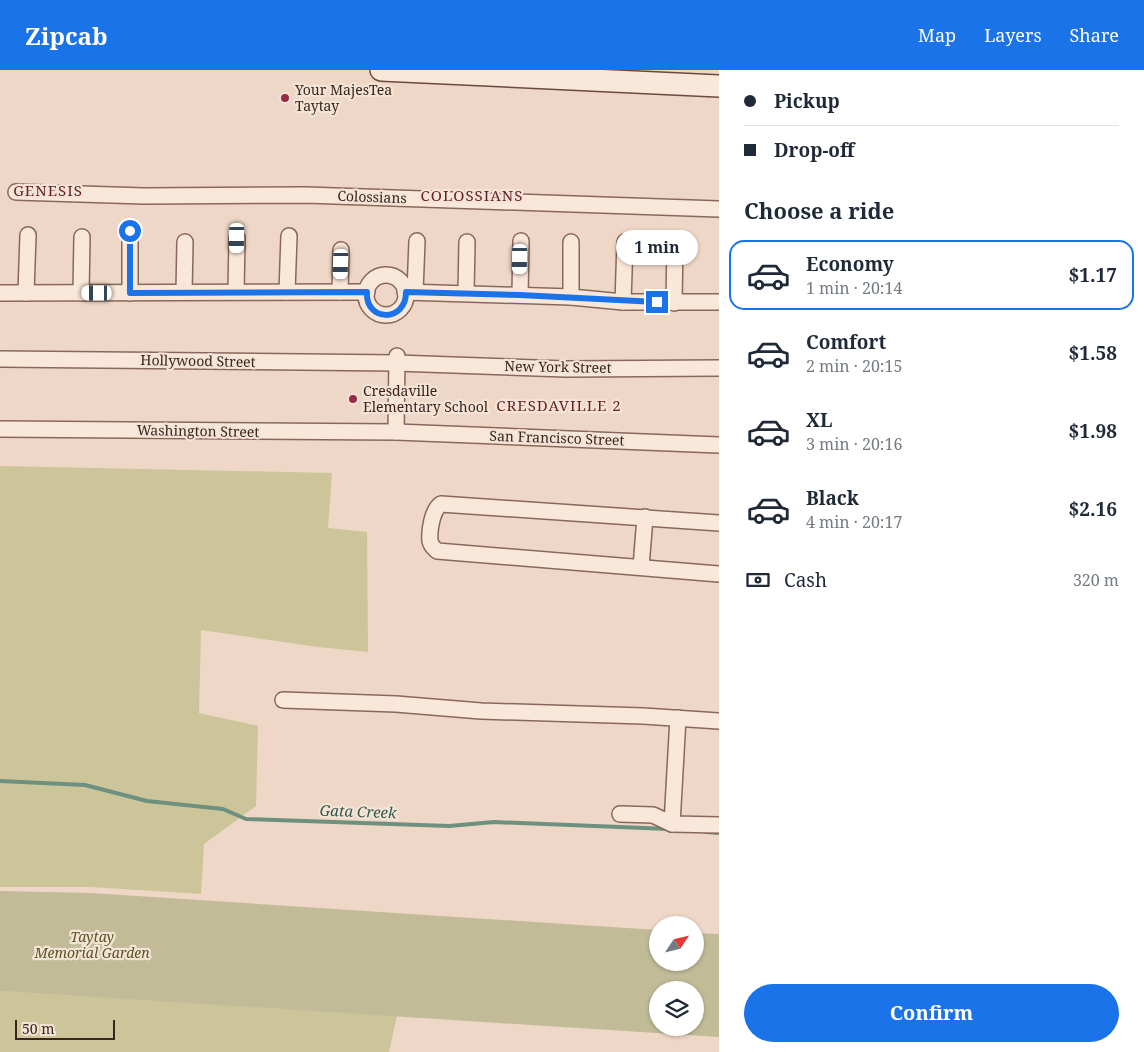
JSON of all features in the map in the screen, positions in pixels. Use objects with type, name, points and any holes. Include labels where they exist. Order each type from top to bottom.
[{"type":"main road","points":[[381,70],[719,86]]},
{"type":"street","name":"Colossians","points":[[16,192],[144,196],[306,195],[719,208]]},
{"type":"street","points":[[130,231],[130,293]]},
{"type":"street","points":[[26,293],[28,234]]},
{"type":"street","points":[[287,292],[289,236]]},
{"type":"street","points":[[81,293],[82,238]]},
{"type":"street","points":[[236,292],[237,238]]},
{"type":"street","points":[[417,241],[410,292],[402,307],[397,312],[387,315],[380,314],[371,309],[366,298],[367,292],[372,281],[385,276],[398,280],[410,292],[571,297],[623,302],[719,302]]},
{"type":"street","points":[[520,295],[521,241]]},
{"type":"street","points":[[184,292],[185,242]]},
{"type":"street","points":[[466,293],[467,242]]},
{"type":"street","points":[[571,242],[571,297]]},
{"type":"street","points":[[623,302],[626,242]]},
{"type":"street","points":[[674,303],[675,243]]},
{"type":"street","points":[[340,292],[342,250]]},
{"type":"street","points":[[0,293],[367,292]]},
{"type":"street","name":"Hollywood Street","points":[[0,359],[396,360]]},
{"type":"street","points":[[396,360],[396,432]]},
{"type":"street","name":"New York Street","points":[[396,360],[566,369],[719,368]]},
{"type":"street","name":"Washington Street","points":[[0,429],[396,432]]},
{"type":"street","name":"San Francisco Street","points":[[396,432],[719,445]]},
{"type":"street","points":[[719,523],[441,504],[433,512],[430,541],[432,547],[437,551],[719,574]]},
{"type":"street","points":[[641,567],[645,517]]},
{"type":"street","points":[[282,700],[719,721]]},
{"type":"street","points":[[672,824],[678,718]]},
{"type":"street","points":[[620,814],[653,815],[672,824],[719,826]]},
{"type":"shaded area","points":[[0,466],[332,473],[328,528],[367,532],[368,652],[318,647],[201,630],[199,713],[258,726],[256,806],[204,844],[201,894],[91,887],[0,887]]},
{"type":"shaded area","points":[[0,991],[397,1016],[389,1052],[0,1052]]},
{"type":"green space","name":"Taytay Memorial Garden","points":[[0,891],[91,893],[649,929],[649,971],[704,971],[704,933],[719,934],[719,1037],[703,1036],[704,981],[649,981],[649,1033],[0,991]]},
{"type":"waterway","name":"Gata Creek","points":[[0,781],[85,785],[147,801],[223,809],[246,819],[449,826],[494,822],[669,829]]},
{"type":"waterway","name":"Gata Creek","points":[[706,832],[719,833]]},
{"type":"place","name":"Your MajesTea Taytay","points":[[285,98]]},
{"type":"place","name":"Cresdaville Elementary School","points":[[353,399]]},
{"type":"district","name":"GENESIS","points":[[48,191]]},
{"type":"district","name":"COLOSSIANS","points":[[472,196]]},
{"type":"district","name":"CRESDAVILLE 2","points":[[559,406]]},
{"type":"route","points":[[130,231],[130,293],[367,292],[366,298],[371,309],[380,314],[387,315],[394,314],[402,307],[406,292],[571,297],[623,302],[657,302]]}]
